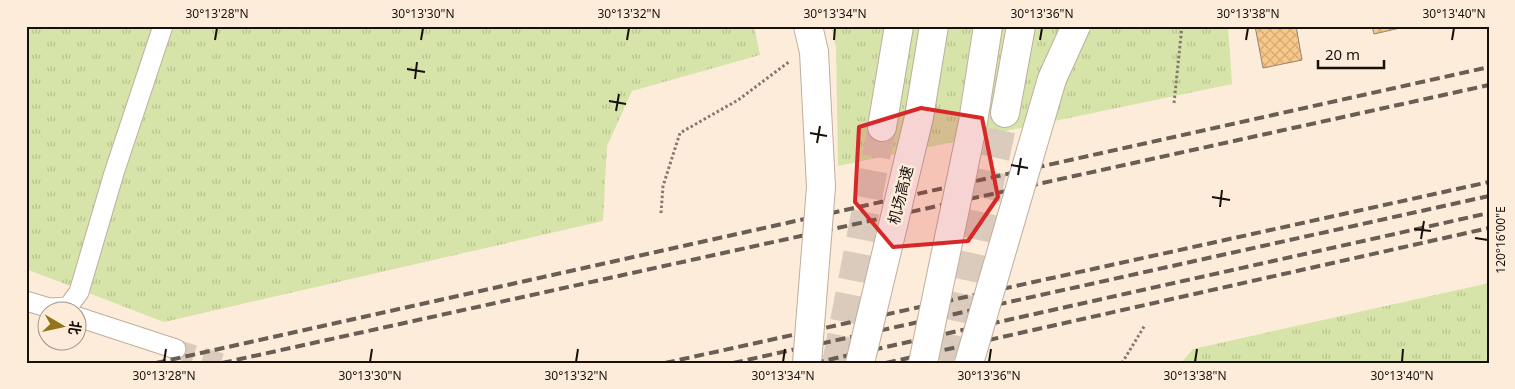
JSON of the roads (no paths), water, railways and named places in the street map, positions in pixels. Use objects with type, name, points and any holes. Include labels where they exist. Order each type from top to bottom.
[{"type":"main road","points":[[807,363],[821,187],[814,52],[808,26]]},
{"type":"main road","points":[[882,127],[899,26]]},
{"type":"main road","name":"机场高速","points":[[860,363],[919,117],[934,26]]},
{"type":"main road","points":[[923,363],[973,122],[988,26]]},
{"type":"main road","points":[[1005,114],[1021,26]]},
{"type":"main road","points":[[969,363],[1052,79],[1076,26]]},
{"type":"street","points":[[71,302],[79,292],[114,173],[163,26]]},
{"type":"street","points":[[26,301],[38,305]]},
{"type":"street","points":[[88,320],[176,348]]},
{"type":"tunnel","points":[[951,363],[1005,113]]},
{"type":"tunnel","points":[[836,363],[882,127]]},
{"type":"tunnel","points":[[176,349],[222,363]]},
{"type":"railway","points":[[156,363],[1489,67]]},
{"type":"railway","points":[[222,363],[1489,85]]},
{"type":"railway","points":[[665,363],[1489,182]]},
{"type":"railway","points":[[733,363],[1489,196]]},
{"type":"railway","points":[[814,363],[1489,213]]},
{"type":"railway","points":[[886,363],[1489,228]]}]
